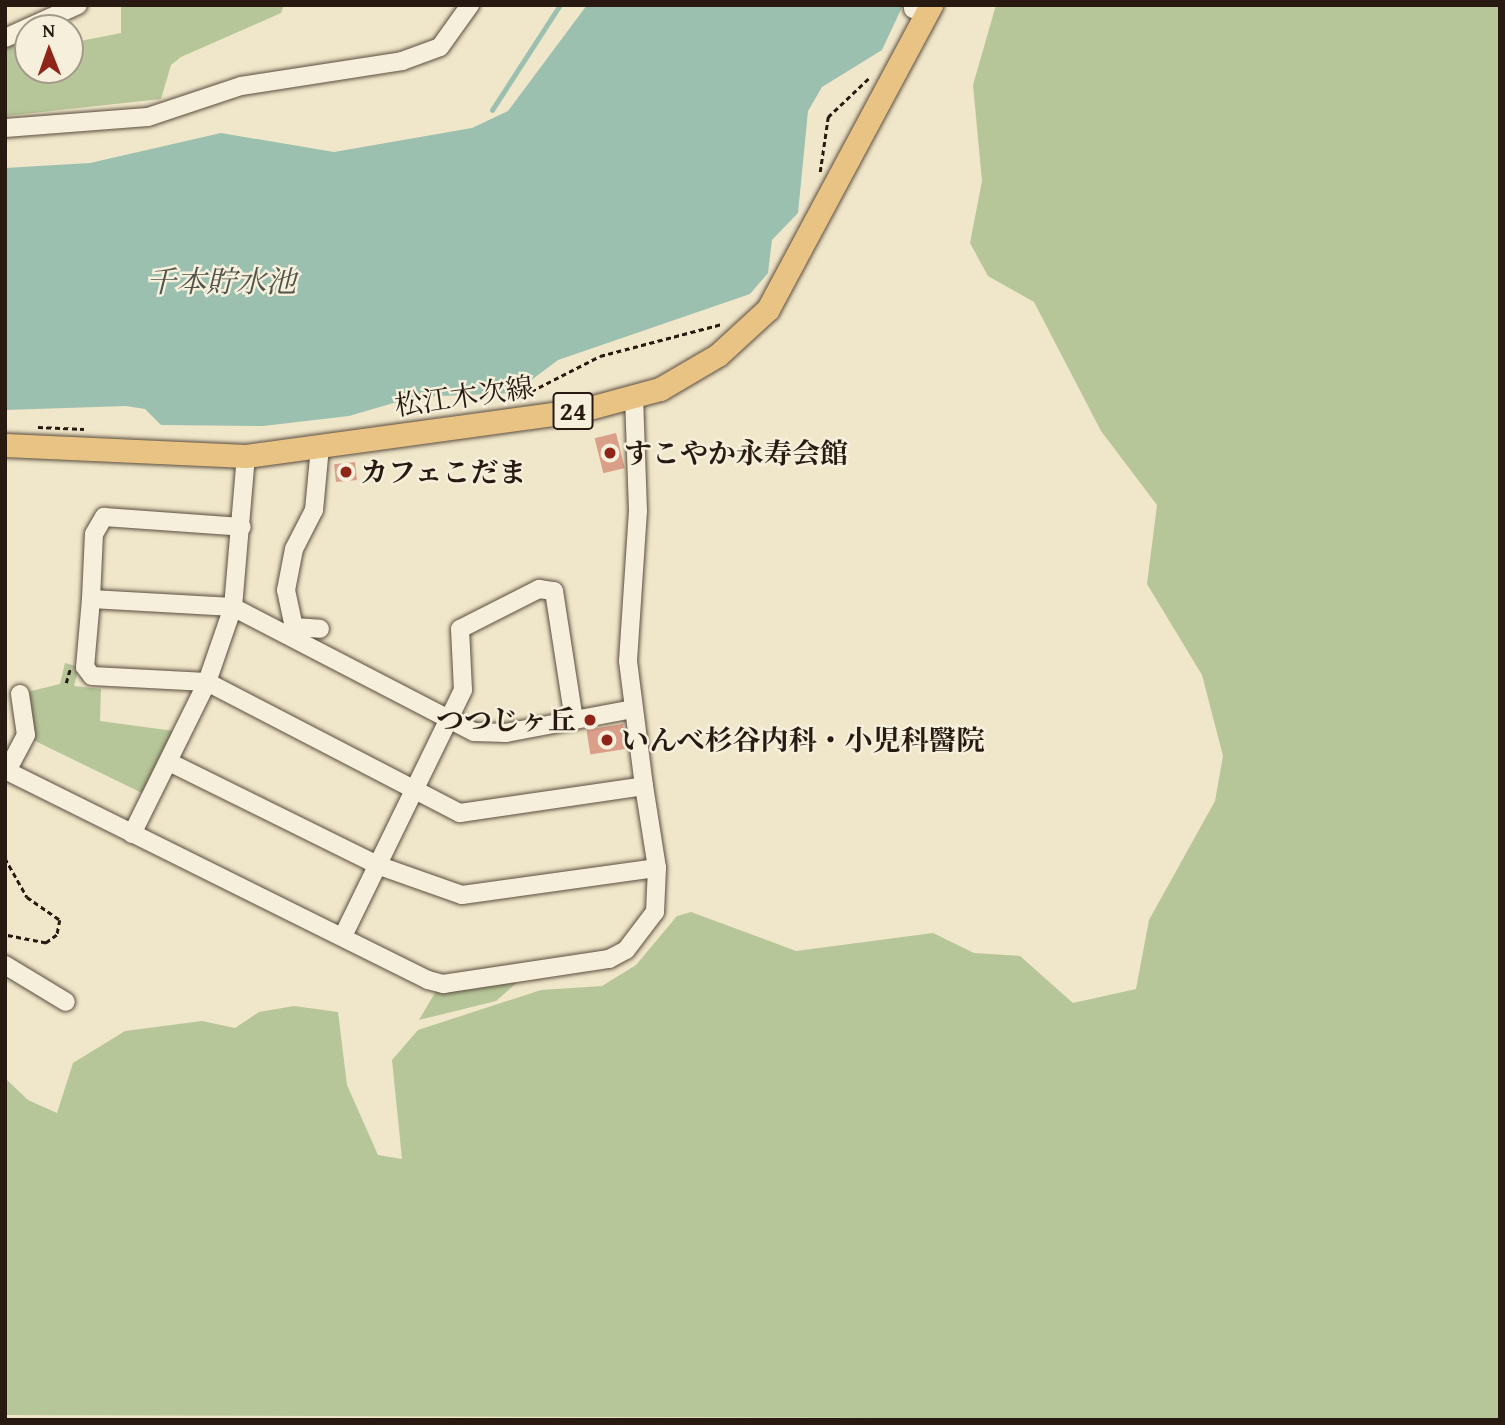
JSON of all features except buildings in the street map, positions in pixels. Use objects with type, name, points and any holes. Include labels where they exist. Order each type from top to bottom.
[{"type":"main road","name":"松江木次線","points":[[5,444],[246,456],[634,398],[697,370],[768,309],[919,6]]},
{"type":"street","points":[[59,14],[78,5]]},
{"type":"street","points":[[5,128],[148,117],[241,86],[402,61],[440,47],[470,5]]},
{"type":"street","points":[[20,694],[26,735],[6,773],[443,984],[609,959],[626,950],[654,912],[657,869],[633,709],[628,606],[638,511],[634,398]]},
{"type":"street","points":[[320,447],[314,510],[295,549],[286,590],[294,626],[320,629]]},
{"type":"street","points":[[132,834],[207,682],[233,607],[242,527],[246,456]]},
{"type":"street","points":[[242,527],[104,517],[94,534],[87,672],[207,682],[414,791],[471,814],[644,786]]},
{"type":"street","points":[[343,936],[448,722],[465,677],[460,629],[539,589],[554,591],[574,720]]},
{"type":"street","points":[[91,599],[233,607],[448,722],[491,733],[633,709]]},
{"type":"street","points":[[169,761],[377,865],[462,895],[657,869]]},
{"type":"street","points":[[5,965],[66,1002]]},
{"type":"path","points":[[819,182],[828,117],[840,99],[877,72]]},
{"type":"path","points":[[513,401],[600,356],[732,321]]},
{"type":"path","points":[[30,428],[97,430]]},
{"type":"path","points":[[66,683],[71,666]]},
{"type":"path","points":[[5,858],[27,897],[60,920],[57,935],[46,943],[5,936]]},
{"type":"shaded area","points":[[121,5],[284,5],[281,13],[181,57],[171,65],[161,99],[5,116],[5,46],[14,42],[14,84],[84,84],[84,40],[121,33]]},
{"type":"shaded area","points":[[996,5],[1500,5],[1500,1420],[5,1415],[5,1078],[28,1100],[57,1113],[73,1063],[125,1031],[202,1021],[235,1028],[259,1012],[294,1006],[338,1012],[347,1085],[378,1155],[402,1159],[392,1060],[418,1030],[541,990],[602,986],[636,965],[677,916],[691,912],[796,951],[933,933],[974,953],[1020,956],[1073,1003],[1136,989],[1149,920],[1215,801],[1223,756],[1202,675],[1147,584],[1157,505],[1101,431],[1034,302],[988,276],[970,243],[982,181],[973,85]]},
{"type":"shaded area","points":[[65,663],[79,667],[74,686],[101,689],[100,721],[174,731],[142,793],[31,739],[27,692],[60,684]]},
{"type":"shaded area","points":[[521,979],[496,1001],[419,1020],[436,991]]},
{"type":"water","name":"千本貯水池","points":[[587,5],[903,5],[882,50],[822,87],[808,111],[798,213],[772,240],[768,273],[750,294],[558,360],[514,393],[414,397],[349,416],[263,426],[161,425],[145,409],[126,406],[5,410],[5,168],[90,163],[221,133],[334,152],[472,128],[508,111]]},
{"type":"waterway","points":[[492,110],[560,5]]},
{"type":"place","name":"すこやか永寿会館","points":[[610,453]]},
{"type":"place","name":"カフェこだま","points":[[346,472]]},
{"type":"place","name":"つつじヶ丘","points":[[590,720]]},
{"type":"place","name":"いんべ杉谷内科・小児科醫院","points":[[607,740]]}]
